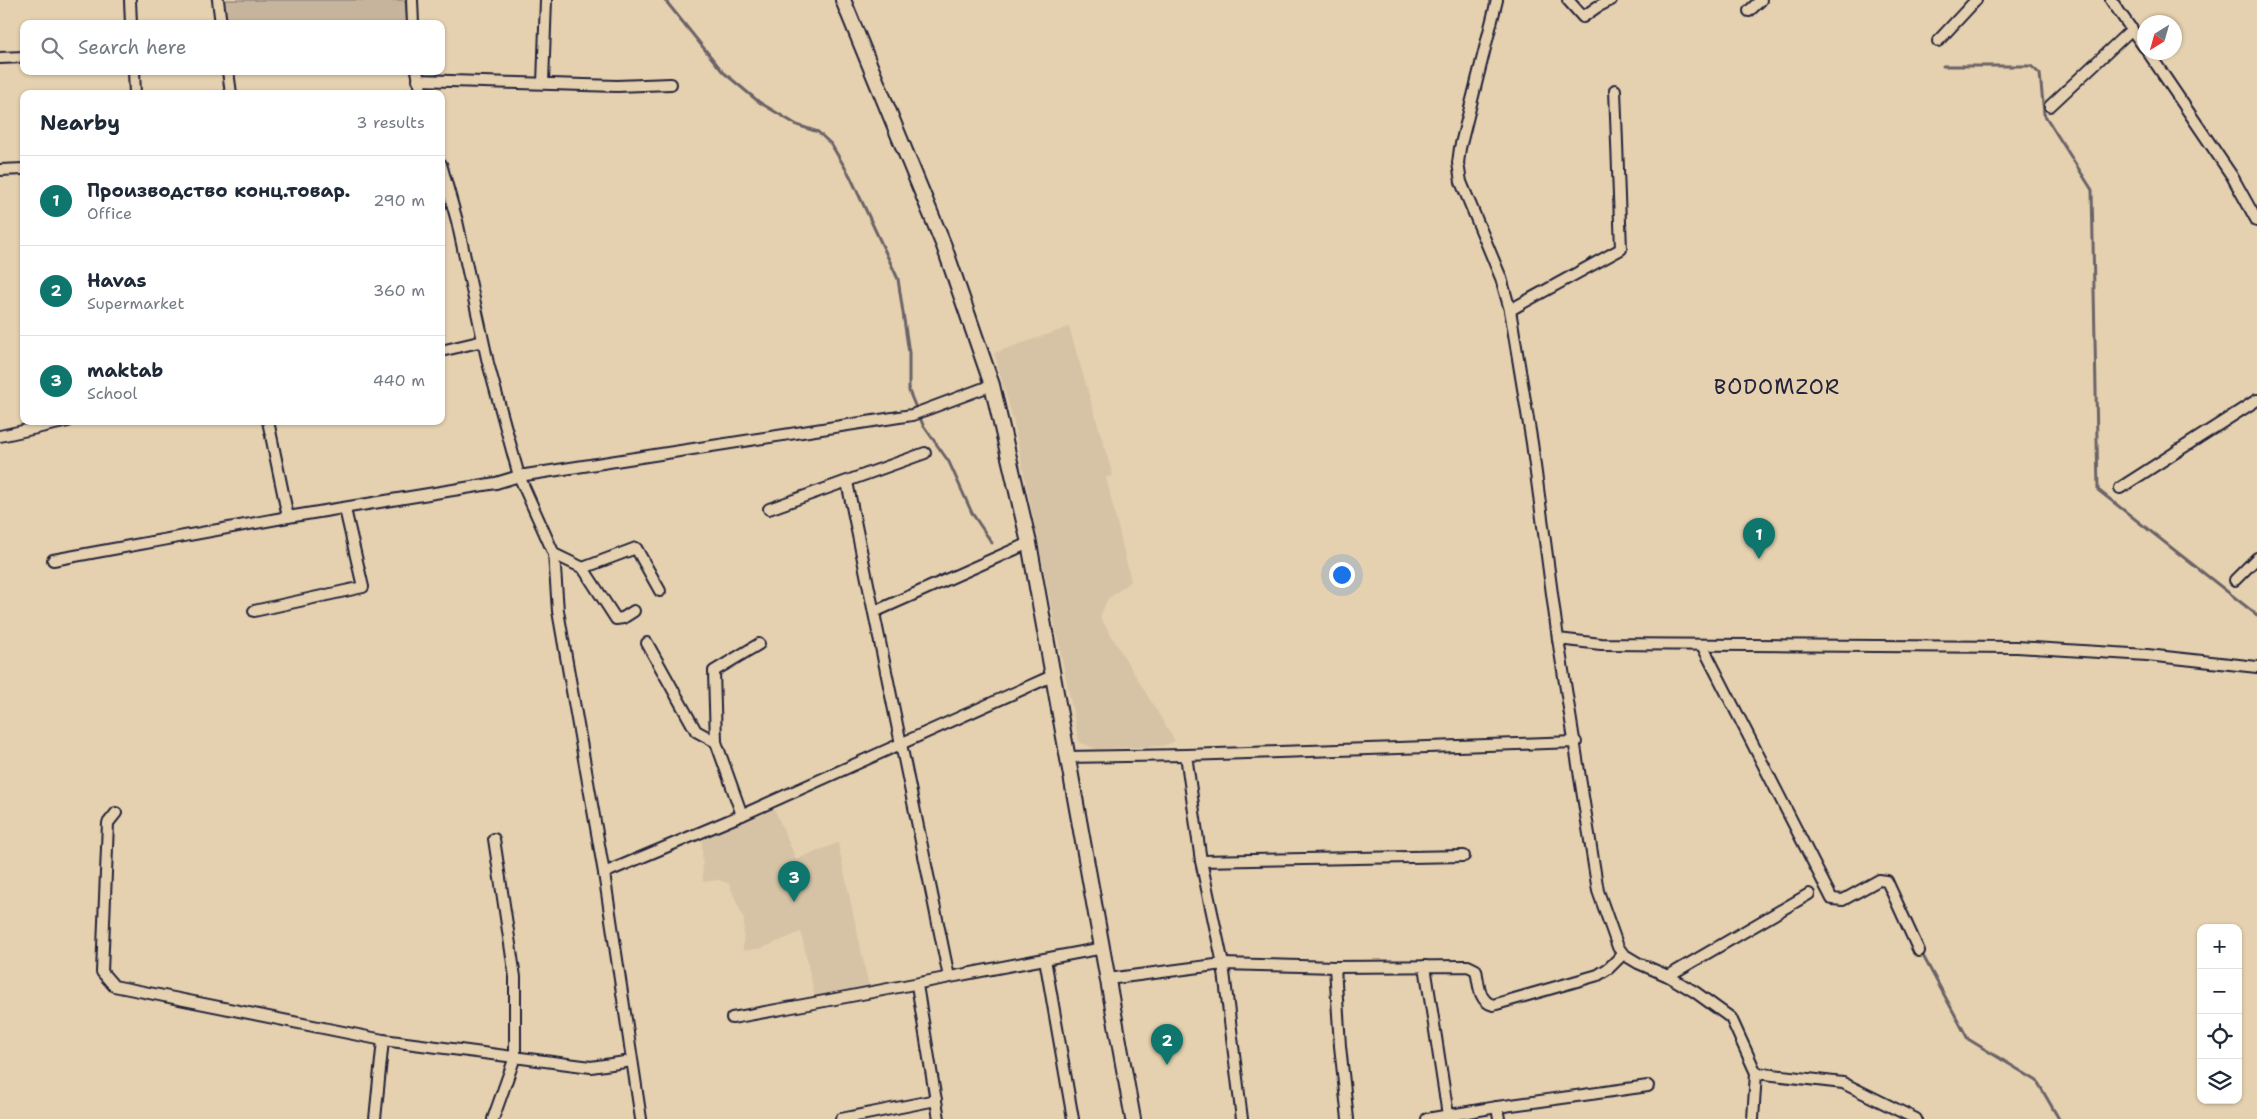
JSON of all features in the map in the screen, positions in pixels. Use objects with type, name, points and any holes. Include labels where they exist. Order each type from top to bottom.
[{"type":"main road","points":[[842,0],[944,246],[992,385],[1029,543],[1066,757],[1103,948],[1133,1119]]},
{"type":"street","points":[[130,0],[131,20]]},
{"type":"street","points":[[218,0],[220,20]]},
{"type":"street","points":[[412,0],[413,20]]},
{"type":"street","points":[[542,83],[546,0]]},
{"type":"street","points":[[1497,0],[1460,148],[1458,163],[1461,182],[1502,278],[1510,310],[1532,443],[1558,639],[1576,742],[1598,891],[1618,947],[1623,954],[1668,976],[1695,992],[1731,1018],[1756,1072],[1753,1119]]},
{"type":"street","points":[[1568,0],[1583,17],[1597,6],[1611,0]]},
{"type":"street","points":[[1749,11],[1761,0]]},
{"type":"street","points":[[1938,41],[1976,0]]},
{"type":"street","points":[[2111,0],[2137,36]]},
{"type":"street","points":[[2050,106],[2132,29]]},
{"type":"street","points":[[0,58],[20,57]]},
{"type":"street","points":[[2153,60],[2232,176],[2257,221]]},
{"type":"street","points":[[134,75],[135,90]]},
{"type":"street","points":[[229,75],[230,90]]},
{"type":"street","points":[[421,90],[418,76],[617,86],[671,84]]},
{"type":"street","points":[[1510,310],[1621,249],[1615,90]]},
{"type":"street","points":[[0,170],[20,169]]},
{"type":"street","points":[[445,178],[457,221],[484,342],[519,476],[554,554],[558,611],[604,873],[640,1119]]},
{"type":"street","points":[[445,350],[484,342]]},
{"type":"street","points":[[53,560],[288,517],[496,483],[519,476],[912,414],[992,385]]},
{"type":"street","points":[[2120,488],[2257,400]]},
{"type":"street","points":[[0,436],[50,425]]},
{"type":"street","points":[[269,425],[288,517]]},
{"type":"street","points":[[769,508],[925,453]]},
{"type":"street","points":[[847,482],[949,977]]},
{"type":"street","points":[[254,611],[363,587],[345,509]]},
{"type":"street","points":[[874,612],[1029,543]]},
{"type":"street","points":[[583,568],[636,548],[660,590]]},
{"type":"street","points":[[554,554],[583,568],[616,619],[623,618],[634,611]]},
{"type":"street","points":[[2235,580],[2257,558]]},
{"type":"street","points":[[1558,639],[1601,644],[2017,647],[2147,655],[2257,667]]},
{"type":"street","points":[[647,643],[696,731],[716,742]]},
{"type":"street","points":[[742,815],[716,742],[714,671],[759,644]]},
{"type":"street","points":[[1702,645],[1832,898],[1843,900],[1879,880],[1884,880],[1889,886],[1919,951]]},
{"type":"street","points":[[604,873],[742,815],[1052,676]]},
{"type":"street","points":[[1066,757],[1186,755],[1576,742]]},
{"type":"street","points":[[1186,755],[1201,861],[1223,964],[1242,1119]]},
{"type":"street","points":[[116,813],[108,823],[102,972],[114,986],[383,1040],[591,1068],[632,1061]]},
{"type":"street","points":[[493,1119],[514,1057],[515,977],[494,839]]},
{"type":"street","points":[[1201,861],[1464,856]]},
{"type":"street","points":[[1668,976],[1809,894]]},
{"type":"street","points":[[732,1018],[917,985],[949,977],[1103,948]]},
{"type":"street","points":[[1108,979],[1223,964],[1335,967],[1473,967],[1476,970],[1482,999],[1492,1005],[1598,974],[1609,968],[1623,954]]},
{"type":"street","points":[[1045,959],[1073,1119]]},
{"type":"street","points":[[1425,966],[1448,1115]]},
{"type":"street","points":[[1335,967],[1340,1046],[1348,1119]]},
{"type":"street","points":[[917,985],[939,1119]]},
{"type":"street","points":[[375,1119],[383,1040]]},
{"type":"street","points":[[1756,1072],[1843,1083],[1916,1119]]},
{"type":"street","points":[[1427,1119],[1496,1107],[1648,1086]]},
{"type":"street","points":[[841,1119],[936,1100]]},
{"type":"street","points":[[1496,1107],[1499,1119]]},
{"type":"shaded area","points":[[224,0],[405,0],[407,20],[226,20]]},
{"type":"shaded area","points":[[1069,327],[1113,476],[1106,477],[1131,581],[1107,600],[1100,617],[1175,741],[1163,746],[1096,749],[1079,742],[1013,420],[994,353]]},
{"type":"shaded area","points":[[773,806],[796,859],[838,843],[869,987],[815,998],[801,932],[762,948],[743,951],[744,920],[729,884],[719,880],[703,882],[702,842],[707,834]]},
{"type":"waterway","points":[[665,0],[723,72],[759,102],[797,125],[818,132],[831,144],[850,176],[898,279],[909,353],[909,391],[923,425],[949,462],[972,513],[992,543]]},
{"type":"waterway","points":[[1943,66],[2031,66],[2040,74],[2044,114],[2092,190],[2098,490],[2257,615]]},
{"type":"waterway","points":[[1921,952],[1968,1039],[2037,1081],[2059,1119]]},
{"type":"place","name":"Производство конц.товар.","points":[[1759,559]]},
{"type":"place","name":"maktab","points":[[794,902]]},
{"type":"place","name":"Havas","points":[[1167,1065]]},
{"type":"district","name":"BODOMZOR","points":[[1777,387]]}]
